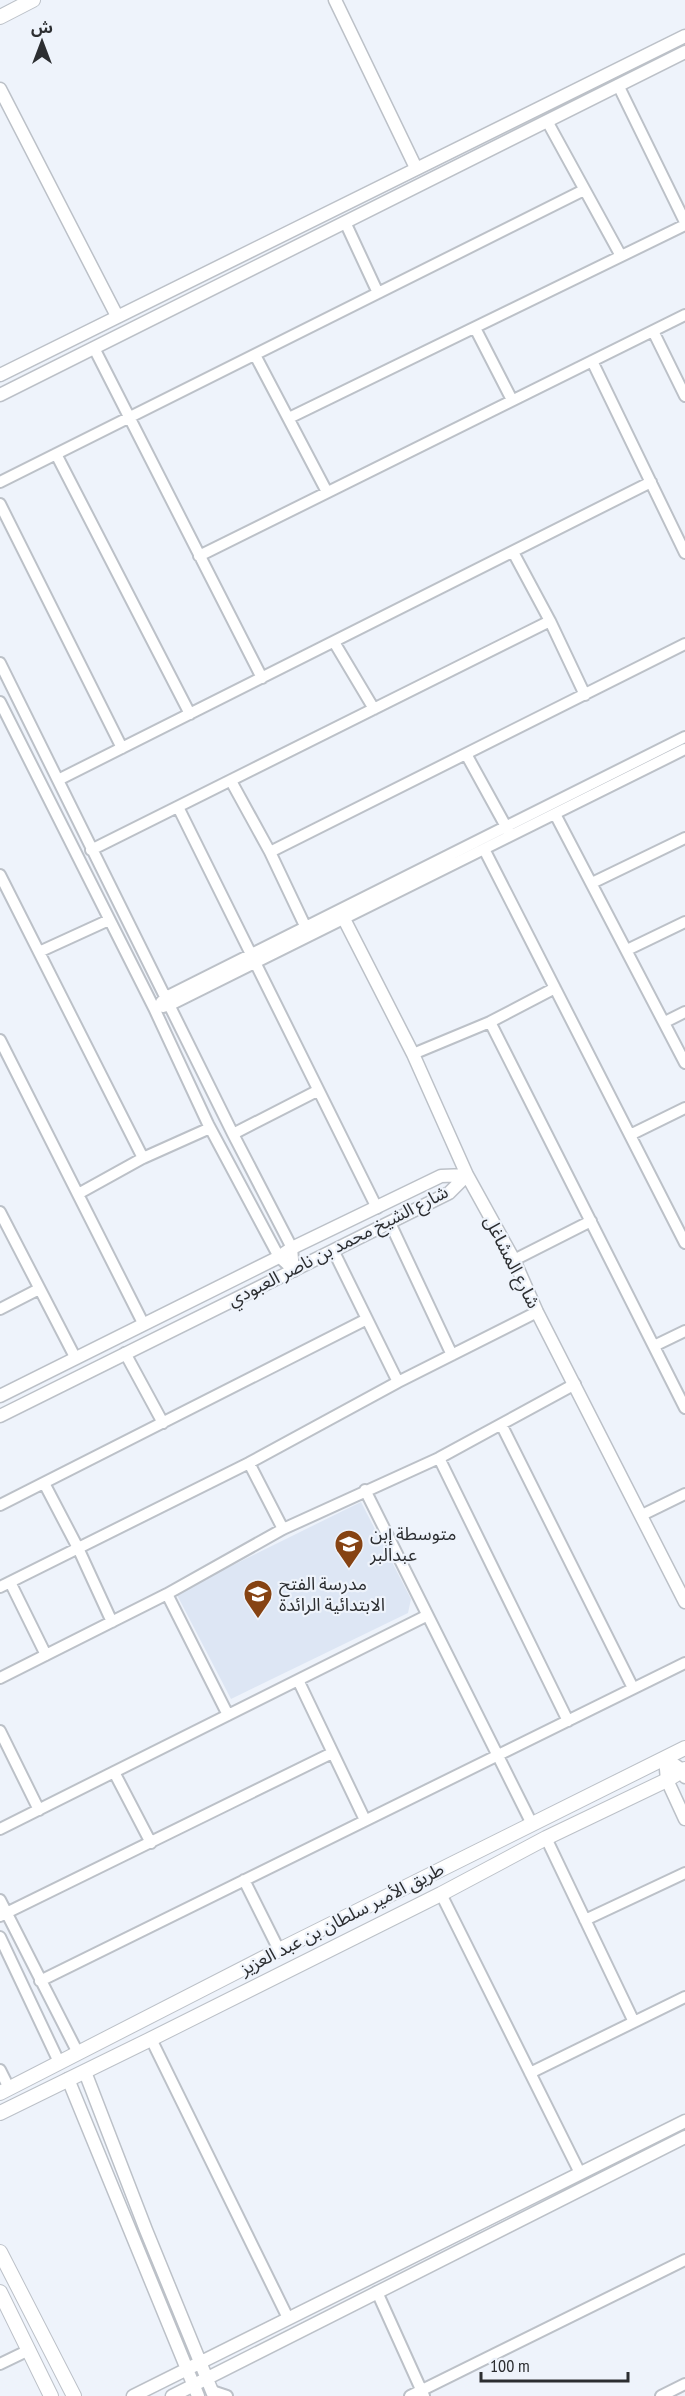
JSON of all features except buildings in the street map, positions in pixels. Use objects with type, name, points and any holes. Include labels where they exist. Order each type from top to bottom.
[{"type":"main road","points":[[0,17],[33,0]]},
{"type":"main road","name":"طريق الأمير سلطان بن عبد العزيز","points":[[5,2091],[279,1950],[685,1748]]},
{"type":"main road","name":"طريق الأمير سلطان بن عبد العزيز","points":[[0,2113],[441,1893],[546,1838],[684,1772]]},
{"type":"main road","points":[[0,2252],[74,2396]]},
{"type":"main road","points":[[0,2292],[51,2396]]},
{"type":"street","points":[[335,0],[416,168]]},
{"type":"street","points":[[0,375],[685,36]]},
{"type":"street","points":[[0,395],[684,53]]},
{"type":"street","points":[[289,418],[685,224],[618,85]]},
{"type":"street","points":[[0,89],[117,316]]},
{"type":"street","points":[[547,121],[621,256]]},
{"type":"street","points":[[0,482],[584,190]]},
{"type":"street","points":[[345,222],[378,293]]},
{"type":"street","points":[[199,555],[685,315]]},
{"type":"street","points":[[475,328],[512,400]]},
{"type":"street","points":[[653,331],[685,396]]},
{"type":"street","points":[[94,348],[262,678]]},
{"type":"street","points":[[255,355],[327,492]]},
{"type":"street","points":[[592,361],[685,553]]},
{"type":"street","points":[[56,454],[190,714]]},
{"type":"street","points":[[58,780],[651,483]]},
{"type":"street","points":[[0,504],[122,748]]},
{"type":"street","points":[[513,552],[585,694]]},
{"type":"street","points":[[91,850],[550,621]]},
{"type":"street","points":[[334,642],[374,709]]},
{"type":"street","points":[[270,852],[685,644]]},
{"type":"street","points":[[0,663],[91,850],[292,1248],[294,1271]]},
{"type":"street","points":[[0,702],[154,1008],[210,1128],[279,1257],[294,1271]]},
{"type":"street","points":[[154,1008],[255,964],[307,931],[509,831],[685,737]]},
{"type":"street","points":[[168,1001],[249,954],[344,919],[484,849],[509,831],[555,814],[685,749]]},
{"type":"street","points":[[466,753],[509,831]]},
{"type":"street","points":[[231,781],[270,852],[307,931]]},
{"type":"street","points":[[178,807],[377,1208]]},
{"type":"street","points":[[555,814],[685,1063]]},
{"type":"street","points":[[592,883],[685,838]]},
{"type":"street","points":[[484,849],[685,1243]]},
{"type":"street","points":[[0,875],[143,1158]]},
{"type":"street","name":"شارع المشاغل","points":[[344,919],[413,1054],[467,1175],[514,1260],[537,1312],[685,1602]]},
{"type":"street","points":[[39,951],[109,920]]},
{"type":"street","points":[[627,950],[685,922]]},
{"type":"street","points":[[413,1054],[490,1022],[555,988]]},
{"type":"street","points":[[665,1022],[685,1012]]},
{"type":"street","points":[[490,1022],[685,1408]]},
{"type":"street","points":[[0,1041],[143,1323]]},
{"type":"street","points":[[233,1134],[317,1091]]},
{"type":"street","points":[[630,1135],[685,1108]]},
{"type":"street","points":[[78,1194],[143,1158],[210,1128]]},
{"type":"street","name":"شارع الشيخ محمد بن ناصر العبودي","points":[[0,1396],[279,1257],[292,1248],[441,1176],[467,1175]]},
{"type":"street","name":"شارع الشيخ محمد بن ناصر العبودي","points":[[0,1416],[449,1193],[467,1175]]},
{"type":"street","points":[[0,1212],[4,1228],[75,1357]]},
{"type":"street","points":[[514,1260],[591,1221]]},
{"type":"street","points":[[390,1223],[452,1355]]},
{"type":"street","points":[[334,1252],[398,1382]]},
{"type":"street","points":[[0,1309],[39,1289]]},
{"type":"street","points":[[46,1655],[5,1585],[249,1463],[398,1382],[537,1312]]},
{"type":"street","points":[[0,1505],[367,1319]]},
{"type":"street","points":[[654,1346],[685,1331]]},
{"type":"street","points":[[125,1353],[163,1423]]},
{"type":"street","points":[[0,1678],[167,1594],[283,1529],[439,1458],[502,1426],[575,1384]]},
{"type":"street","points":[[502,1426],[633,1689]]},
{"type":"street","points":[[439,1458],[568,1721]]},
{"type":"street","points":[[249,1463],[283,1529]]},
{"type":"street","points":[[44,1483],[78,1548],[112,1622]]},
{"type":"street","points":[[365,1490],[532,1824]]},
{"type":"street","points":[[642,1515],[685,1494]]},
{"type":"street","points":[[167,1594],[228,1715]]},
{"type":"street","points":[[0,1829],[426,1616]]},
{"type":"street","points":[[40,1981],[685,1663]]},
{"type":"street","points":[[298,1680],[365,1821]]},
{"type":"street","points":[[0,1731],[39,1810]]},
{"type":"street","points":[[3,1915],[332,1753]]},
{"type":"street","points":[[665,1758],[684,1772]]},
{"type":"street","points":[[665,1758],[667,1780],[685,1819]]},
{"type":"street","points":[[114,1772],[151,1843]]},
{"type":"street","points":[[546,1838],[634,2022]]},
{"type":"street","points":[[585,1920],[685,1872]]},
{"type":"street","points":[[244,1880],[279,1950]]},
{"type":"street","points":[[441,1893],[580,2173]]},
{"type":"street","points":[[0,1900],[3,1915],[78,2053]]},
{"type":"street","points":[[0,1937],[59,2062]]},
{"type":"street","points":[[530,2073],[685,1997]]},
{"type":"street","points":[[151,2039],[288,2318]]},
{"type":"street","points":[[0,2070],[5,2091]]},
{"type":"street","points":[[85,2072],[206,2380],[213,2394],[227,2396]]},
{"type":"street","points":[[68,2079],[196,2391]]},
{"type":"street","points":[[133,2396],[685,2121]]},
{"type":"street","points":[[172,2396],[196,2391],[206,2380],[685,2137]]},
{"type":"street","points":[[410,2396],[423,2393],[685,2260]]},
{"type":"street","points":[[377,2292],[423,2393]]},
{"type":"street","points":[[0,2364],[28,2350]]},
{"type":"street","points":[[661,2396],[685,2384]]},
{"type":"shaded area","points":[[361,1502],[411,1599],[408,1613],[231,1699],[176,1593]]},
{"type":"place","name":"متوسطة إبن عبدالبر","points":[[349,1570]]},
{"type":"place","name":"مدرسة الفتح الابتدائية الرائدة","points":[[258,1620]]}]
